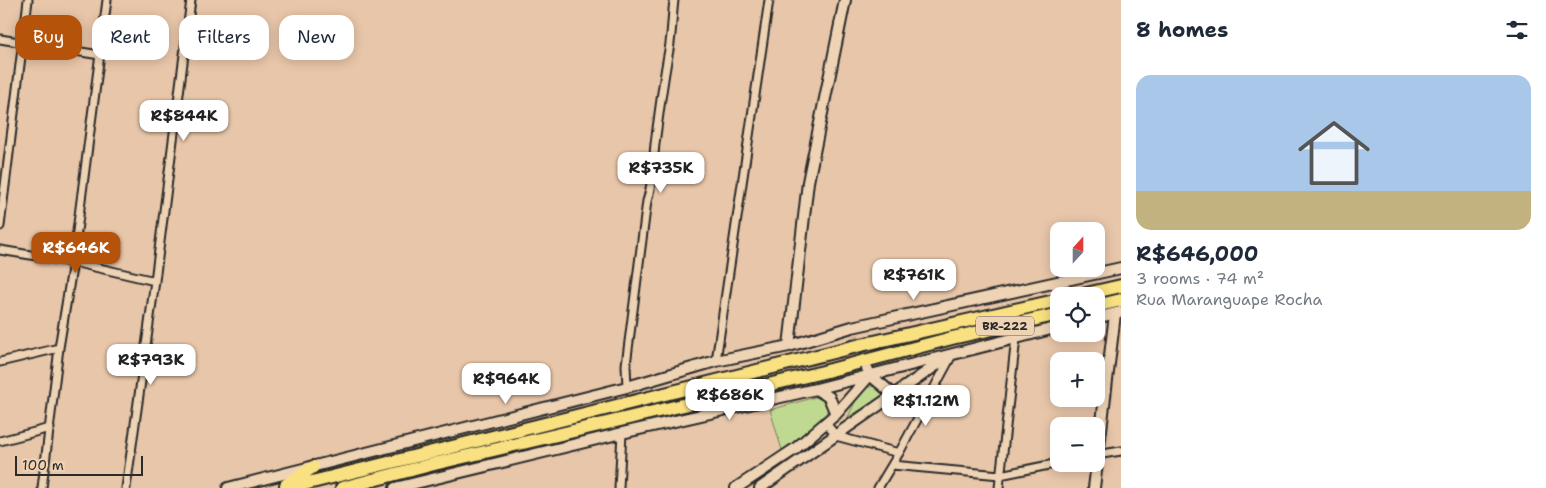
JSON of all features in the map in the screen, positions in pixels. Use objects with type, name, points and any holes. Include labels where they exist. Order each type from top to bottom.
[{"type":"highway","points":[[1105,290],[1121,286]]},
{"type":"highway","points":[[1105,304],[1121,300]]},
{"type":"highway","name":"BR-222","points":[[288,488],[860,345],[1050,302]]},
{"type":"highway","name":"BR-222","points":[[342,488],[434,464],[823,372],[952,338],[1050,316]]},
{"type":"highway","points":[[281,488],[313,467]]},
{"type":"main road","points":[[228,488],[627,387],[716,362],[789,346],[808,182],[845,0]]},
{"type":"main road","name":"BR-222","points":[[789,346],[1121,268]]},
{"type":"main road","points":[[1103,417],[1118,313],[1105,316]]},
{"type":"main road","name":"BR-222","points":[[395,488],[622,433],[816,389],[868,372],[1050,329]]},
{"type":"main road","points":[[757,474],[762,486],[802,460],[953,353]]},
{"type":"main road","points":[[736,488],[795,449],[826,423],[836,414],[868,372],[894,395]]},
{"type":"main road","points":[[816,389],[829,397],[836,414]]},
{"type":"main road","points":[[795,449],[802,460]]},
{"type":"main road","points":[[1094,488],[1096,472]]},
{"type":"street","points":[[26,15],[28,0]]},
{"type":"street","points":[[105,15],[107,0]]},
{"type":"street","points":[[126,488],[191,0]]},
{"type":"street","points":[[627,387],[626,365],[647,201],[651,189],[674,0]]},
{"type":"street","points":[[716,362],[769,0]]},
{"type":"street","points":[[0,39],[15,42]]},
{"type":"street","points":[[0,226],[21,60]]},
{"type":"street","points":[[42,488],[59,348],[73,262],[99,60]]},
{"type":"street","points":[[0,250],[73,262],[155,281]]},
{"type":"street","points":[[999,488],[1016,338]]},
{"type":"street","points":[[0,362],[59,348]]},
{"type":"street","points":[[878,488],[953,353]]},
{"type":"street","points":[[826,423],[836,436],[899,453]]},
{"type":"street","points":[[0,441],[50,428]]},
{"type":"street","points":[[619,488],[622,433]]},
{"type":"street","points":[[1105,454],[1121,451]]},
{"type":"street","points":[[892,465],[1000,475],[1050,465]]},
{"type":"green space","points":[[877,385],[889,394],[848,417],[861,389]]},
{"type":"green space","points":[[819,396],[828,408],[824,419],[782,450],[770,410]]},
{"type":"tunnel","points":[[854,336],[866,368]]}]
